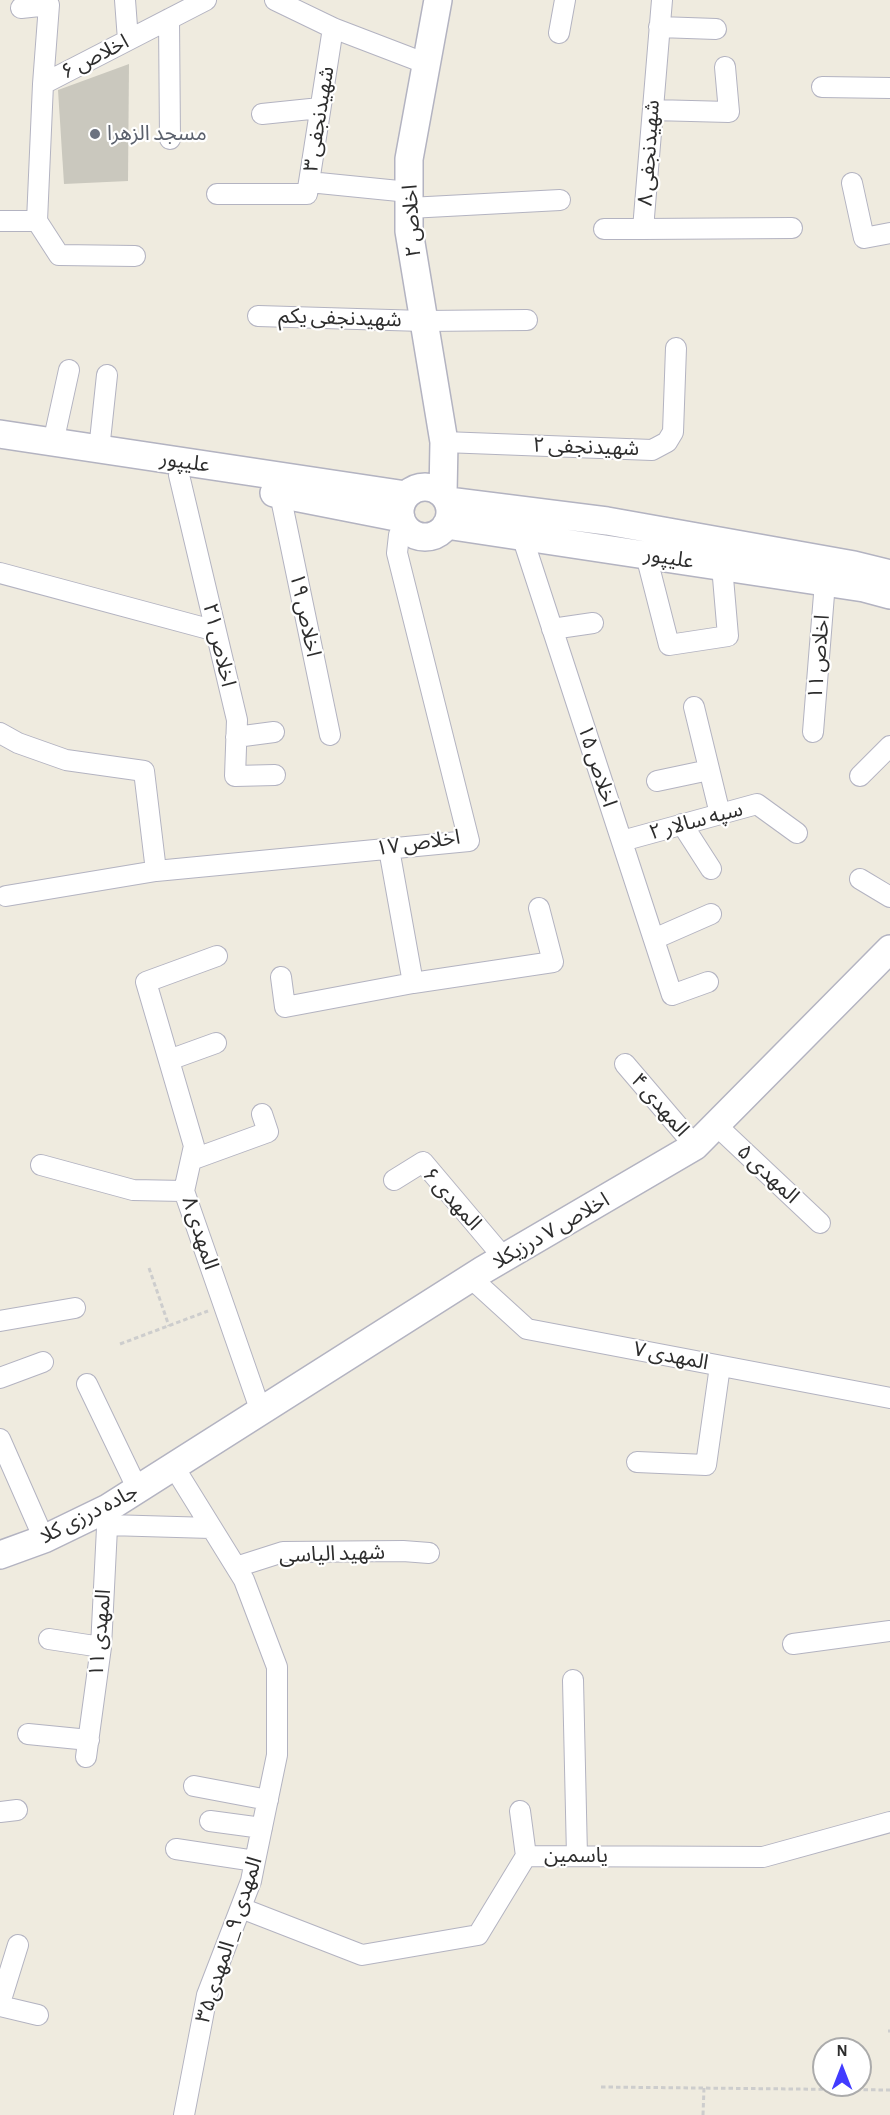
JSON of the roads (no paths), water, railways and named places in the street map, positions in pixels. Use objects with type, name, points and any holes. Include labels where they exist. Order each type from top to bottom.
[{"type":"main road","name":"اخلاص ۲","points":[[425,507],[444,442],[409,231],[409,159],[438,0]]},
{"type":"main road","name":"علیپور","points":[[0,434],[425,507],[522,536],[825,582],[890,595]]},
{"type":"main road","name":"علیپور","points":[[0,449],[179,475],[280,494],[606,521],[854,565],[890,574]]},
{"type":"main road","name":"اخلاص ۷ درزیکلا","points":[[174,1467],[471,1278],[696,1146],[890,949]]},
{"type":"main road","name":"جاده درزی کلا","points":[[0,1555],[108,1517],[138,1490],[174,1467]]},
{"type":"street","points":[[125,0],[128,40]]},
{"type":"street","name":"اخلاص ۶","points":[[38,221],[43,84],[206,0]]},
{"type":"street","points":[[275,0],[333,28],[427,64]]},
{"type":"street","points":[[559,33],[565,0]]},
{"type":"street","name":"شهیدنجفی ۸","points":[[662,0],[644,229],[792,228]]},
{"type":"street","points":[[21,8],[49,4],[43,84]]},
{"type":"street","points":[[169,19],[170,139]]},
{"type":"street","points":[[659,27],[717,28]]},
{"type":"street","name":"شهیدنجفی ۳","points":[[333,28],[309,182],[409,200],[560,200]]},
{"type":"street","points":[[653,110],[729,112],[725,67]]},
{"type":"street","points":[[822,87],[890,88]]},
{"type":"street","points":[[262,114],[320,108]]},
{"type":"street","points":[[217,194],[307,194],[309,182]]},
{"type":"street","points":[[852,183],[864,238],[890,233]]},
{"type":"street","points":[[0,221],[38,221],[59,255],[135,256]]},
{"type":"street","points":[[604,229],[644,229]]},
{"type":"street","name":"شهیدنجفی یکم","points":[[258,316],[423,321],[527,320]]},
{"type":"street","name":"شهیدنجفی ۲","points":[[444,442],[652,450],[666,441],[673,432],[676,348]]},
{"type":"street","points":[[53,443],[69,370]]},
{"type":"street","points":[[99,450],[107,375]]},
{"type":"street","name":"اخلاص ۲۱","points":[[179,475],[237,720],[235,776],[275,775]]},
{"type":"street","name":"اخلاص ۱۹","points":[[280,494],[330,735]]},
{"type":"street","name":"اخلاص ۱۷","points":[[6,896],[156,871],[469,841],[397,553],[399,535],[425,507]]},
{"type":"street","name":"اخلاص ۱۵","points":[[522,536],[672,995],[708,982]]},
{"type":"street","points":[[646,555],[669,645],[728,636],[722,566]]},
{"type":"street","points":[[0,573],[216,631]]},
{"type":"street","name":"اخلاص ۱۱","points":[[813,732],[825,582]]},
{"type":"street","points":[[552,629],[593,623]]},
{"type":"street","points":[[694,707],[720,814]]},
{"type":"street","points":[[236,737],[274,732]]},
{"type":"street","points":[[0,733],[18,743],[66,760],[144,771],[156,871]]},
{"type":"street","points":[[860,776],[890,746]]},
{"type":"street","points":[[657,781],[709,770]]},
{"type":"street","name":"سپه سالار ۲","points":[[622,841],[757,804],[798,833]]},
{"type":"street","points":[[682,824],[711,869]]},
{"type":"street","points":[[389,849],[414,983]]},
{"type":"street","points":[[860,879],[890,897]]},
{"type":"street","points":[[281,977],[285,1007],[414,983],[553,962],[539,908]]},
{"type":"street","points":[[654,939],[711,914]]},
{"type":"street","name":"المهدی ۸","points":[[217,956],[146,982],[194,1146],[184,1191],[261,1412]]},
{"type":"street","points":[[169,1060],[216,1043]]},
{"type":"street","name":"المهدی ۴","points":[[625,1064],[696,1146]]},
{"type":"street","points":[[191,1160],[268,1132],[262,1114]]},
{"type":"street","name":"المهدی ۵","points":[[716,1125],[820,1223]]},
{"type":"street","name":"المهدی ۶","points":[[394,1180],[423,1162],[504,1258]]},
{"type":"street","points":[[41,1165],[133,1190],[184,1191]]},
{"type":"street","name":"المهدی ۷","points":[[471,1278],[527,1329],[890,1398]]},
{"type":"street","points":[[0,1321],[75,1308]]},
{"type":"street","points":[[0,1378],[42,1362]]},
{"type":"street","points":[[637,1462],[706,1465],[720,1366]]},
{"type":"street","points":[[87,1384],[138,1490]]},
{"type":"street","points":[[0,1439],[44,1539]]},
{"type":"street","name":"المهدی ۹_ المهدی۳۵","points":[[174,1467],[244,1580],[277,1667],[277,1755],[268,1800],[255,1861],[241,1908],[207,1995],[183,2115]]},
{"type":"street","points":[[108,1517],[211,1528]]},
{"type":"street","name":"المهدی ۱۱","points":[[28,1734],[87,1748],[101,1647],[108,1517]]},
{"type":"street","name":"شهید الیاسی","points":[[236,1567],[283,1552],[404,1551],[429,1553]]},
{"type":"street","points":[[793,1644],[890,1631]]},
{"type":"street","points":[[49,1639],[101,1647]]},
{"type":"street","points":[[573,1680],[577,1856]]},
{"type":"street","points":[[194,1786],[268,1800]]},
{"type":"street","points":[[520,1811],[526,1856]]},
{"type":"street","points":[[210,1821],[262,1828]]},
{"type":"street","name":"یاسمین","points":[[241,1908],[362,1955],[478,1935],[526,1856],[763,1857],[890,1822]]},
{"type":"street","points":[[176,1849],[255,1861]]},
{"type":"street","points":[[18,1945],[0,2005],[38,2015]]},
{"type":"place","name":"مسجد الزهرا","points":[[95,134]]}]
